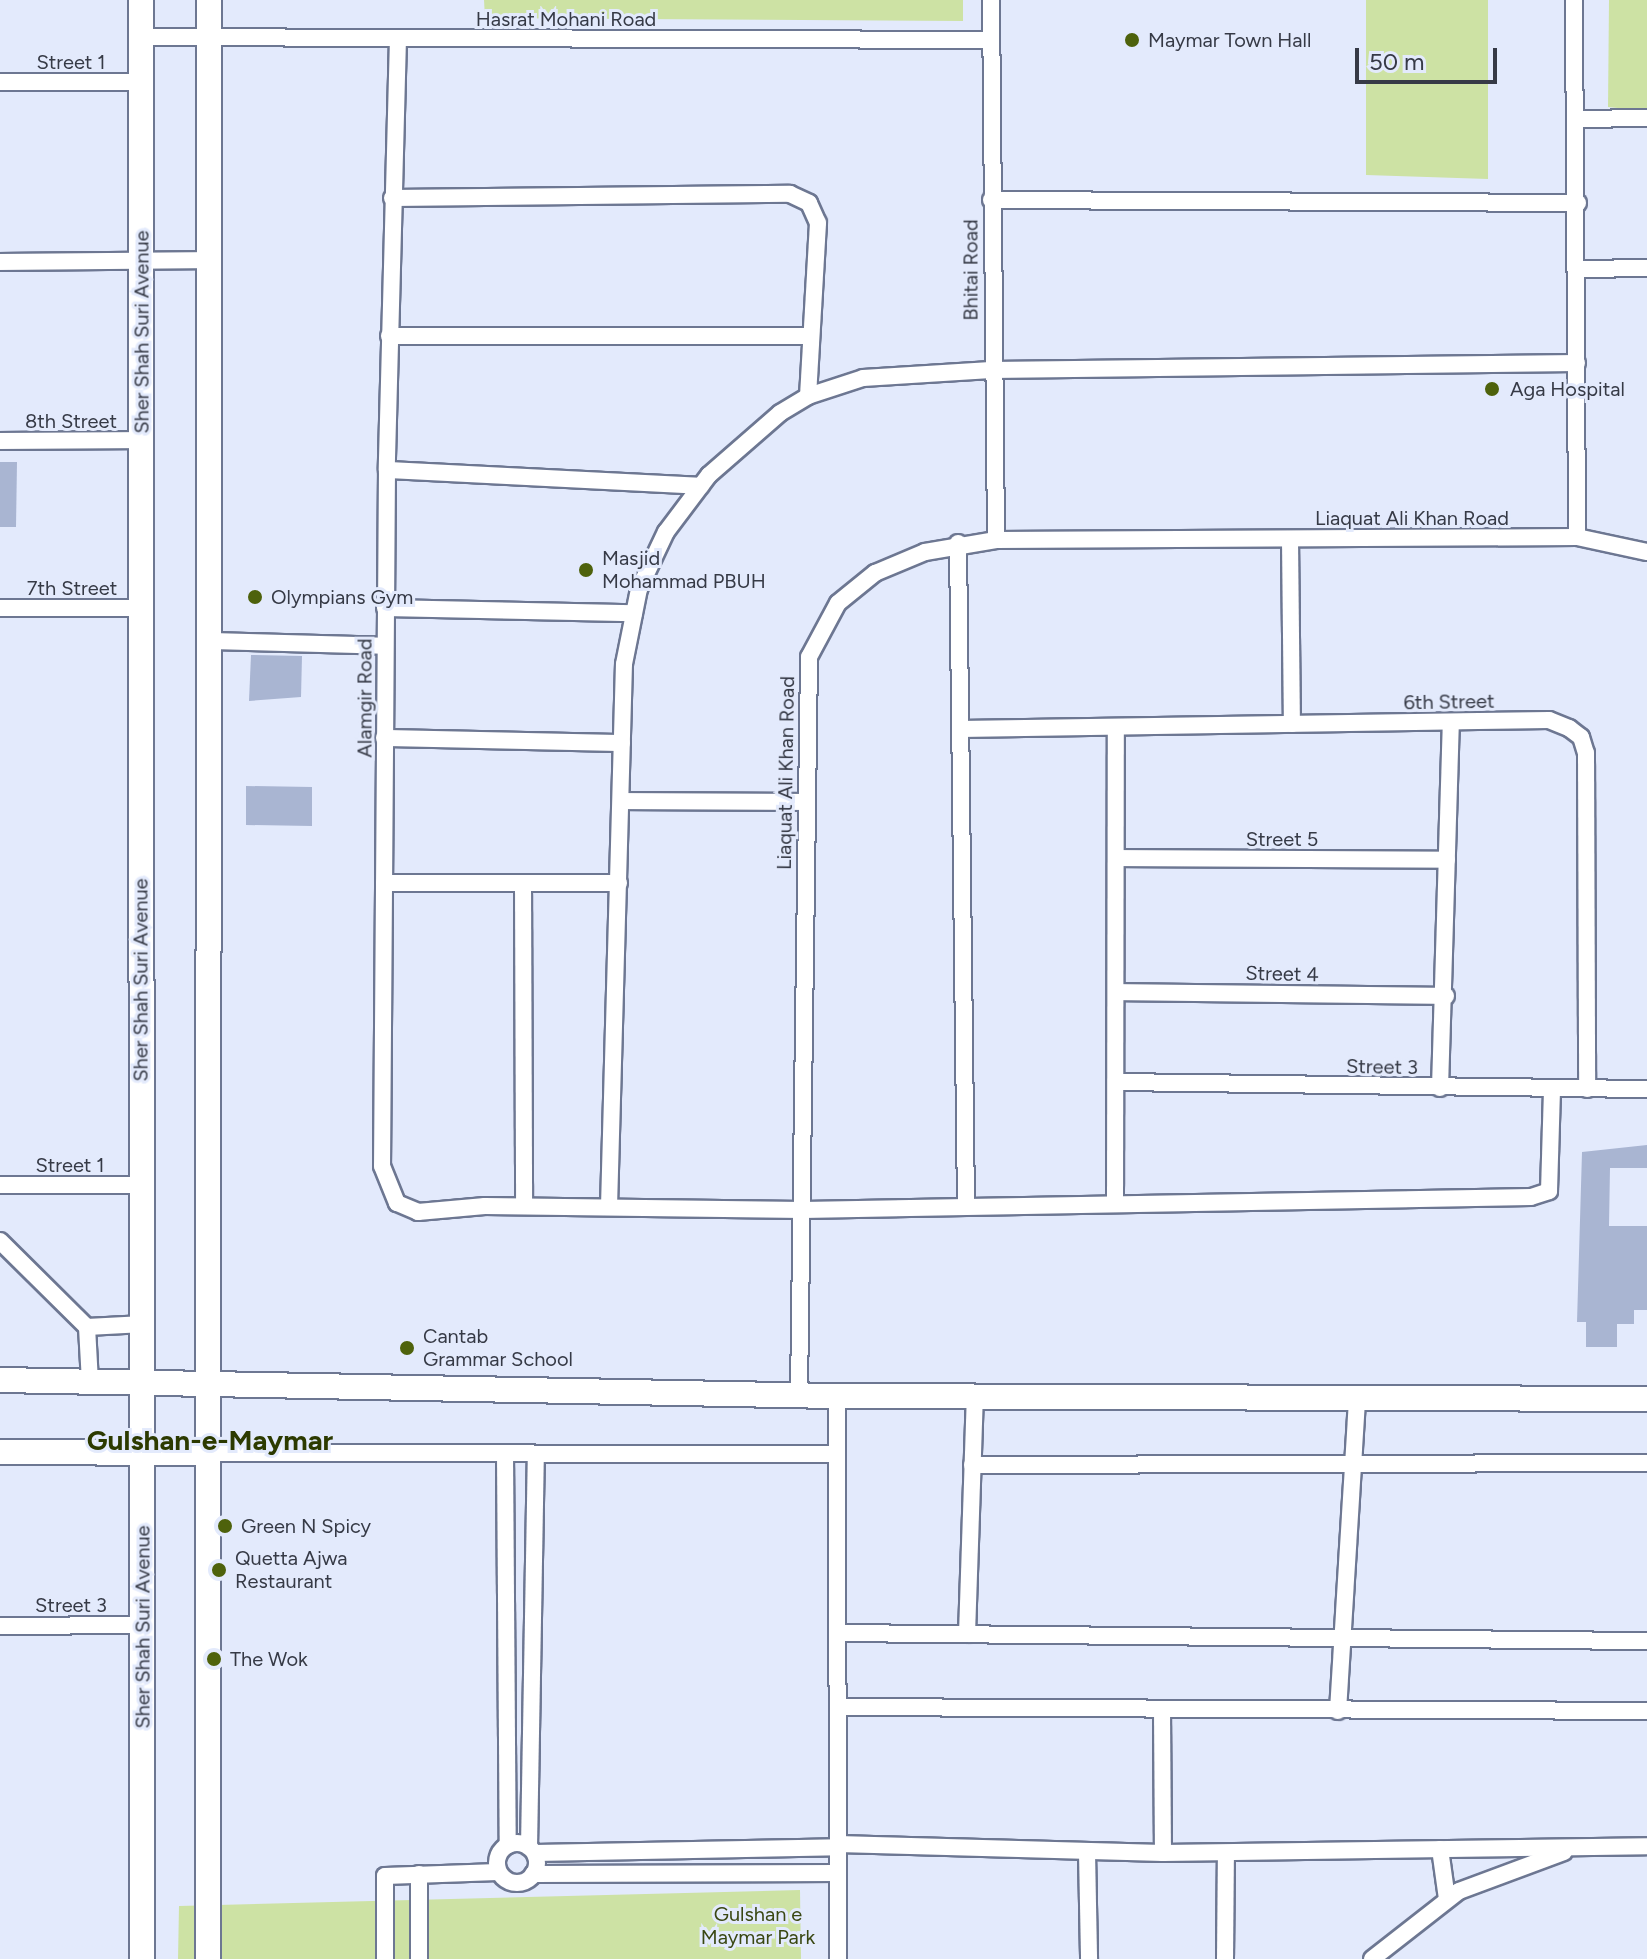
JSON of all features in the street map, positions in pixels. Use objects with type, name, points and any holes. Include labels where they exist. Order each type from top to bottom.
[{"type":"street","name":"Sher Shah Suri Avenue","points":[[141,0],[143,608],[140,1185],[145,1382],[142,1959]]},
{"type":"street","points":[[208,1959],[211,1453],[209,0]]},
{"type":"street","name":"Bhitai Road","points":[[991,0],[991,370],[996,540]]},
{"type":"street","points":[[1574,0],[1579,269],[1577,537]]},
{"type":"street","name":"Hasrat Mohani Road","points":[[141,37],[991,40]]},
{"type":"street","name":"Alamgir Road","points":[[398,38],[385,608],[382,1166],[397,1203],[418,1212],[524,1206]]},
{"type":"street","name":"Street 1","points":[[0,82],[142,82]]},
{"type":"street","points":[[1576,119],[1647,118]]},
{"type":"street","points":[[392,198],[790,194],[809,203],[818,223],[808,396]]},
{"type":"street","points":[[991,200],[1578,203]]},
{"type":"street","points":[[0,262],[211,260]]},
{"type":"street","points":[[1579,269],[1647,268]]},
{"type":"street","points":[[389,336],[811,336]]},
{"type":"street","points":[[609,1207],[624,664],[639,589],[666,532],[701,486],[780,413],[808,396],[863,378],[991,370],[1577,363]]},
{"type":"street","name":"8th Street","points":[[0,441],[143,440]]},
{"type":"street","points":[[387,470],[701,486]]},
{"type":"street","name":"Liaquat Ali Khan Road","points":[[799,1393],[803,1210],[804,802],[809,657],[821,628],[838,603],[875,573],[958,543],[996,540],[1577,537],[1647,552]]},
{"type":"street","points":[[1290,539],[1292,724]]},
{"type":"street","points":[[958,543],[966,1206]]},
{"type":"street","name":"7th Street","points":[[0,608],[143,608]]},
{"type":"street","points":[[385,608],[634,613]]},
{"type":"street","points":[[211,641],[385,646]]},
{"type":"street","name":"6th Street","points":[[960,729],[1549,720],[1581,737],[1586,753],[1587,1089]]},
{"type":"street","points":[[1440,1088],[1446,996],[1451,722]]},
{"type":"street","points":[[1115,1204],[1116,727]]},
{"type":"street","points":[[384,738],[622,743]]},
{"type":"street","points":[[621,801],[804,802]]},
{"type":"street","name":"Street 5","points":[[1116,858],[1447,860]]},
{"type":"street","points":[[384,883],[619,883]]},
{"type":"street","points":[[523,883],[524,1206],[803,1210],[1531,1197],[1549,1191],[1552,1089]]},
{"type":"street","name":"Street 4","points":[[1117,992],[1446,996]]},
{"type":"street","name":"Street 3","points":[[1116,1082],[1647,1089]]},
{"type":"street","name":"Street 1","points":[[0,1185],[140,1185]]},
{"type":"street","points":[[0,1241],[87,1327],[90,1383]]},
{"type":"street","points":[[87,1327],[144,1324]]},
{"type":"street","points":[[0,1380],[837,1396],[1647,1399]]},
{"type":"street","points":[[837,1396],[838,1959]]},
{"type":"street","points":[[967,1634],[975,1396]]},
{"type":"street","points":[[1338,1711],[1357,1398]]},
{"type":"street","points":[[0,1452],[837,1454]]},
{"type":"street","points":[[498,1872],[496,1862],[508,1845],[505,1454]]},
{"type":"street","points":[[533,1874],[536,1454]]},
{"type":"street","points":[[972,1465],[1352,1467],[1647,1463]]},
{"type":"street","name":"Street 3","points":[[0,1626],[143,1625]]},
{"type":"street","points":[[837,1633],[1647,1641]]},
{"type":"street","points":[[838,1707],[1647,1711]]},
{"type":"street","points":[[1162,1711],[1163,1853]]},
{"type":"street","points":[[508,1845],[532,1850],[838,1846],[1163,1853],[1647,1846]]},
{"type":"street","points":[[1372,1959],[1447,1899],[1577,1847]]},
{"type":"street","points":[[1440,1849],[1447,1899]]},
{"type":"street","points":[[1087,1852],[1089,1959]]},
{"type":"street","points":[[1225,1959],[1226,1853]]},
{"type":"street","points":[[385,1959],[385,1876],[498,1872],[515,1883],[533,1874],[838,1873]]},
{"type":"street","points":[[419,1874],[419,1959]]},
{"type":"green space","points":[[484,0],[963,0],[963,21],[485,18]]},
{"type":"green space","points":[[1366,0],[1488,0],[1488,179],[1366,175]]},
{"type":"green space","points":[[1609,0],[1647,0],[1647,111],[1608,107]]},
{"type":"green space","name":"Gulshan e Maymar Park","points":[[800,1890],[801,1959],[178,1959],[179,1906]]},
{"type":"building","points":[[0,462],[17,462],[16,527],[0,527]]},
{"type":"building","points":[[251,655],[302,656],[301,697],[249,701]]},
{"type":"building","points":[[246,786],[312,787],[312,826],[246,825]]},
{"type":"building","points":[[1647,1145],[1647,1168],[1610,1168],[1609,1226],[1647,1226],[1647,1310],[1634,1310],[1634,1324],[1617,1324],[1617,1347],[1586,1347],[1586,1322],[1577,1322],[1582,1152]]},
{"type":"place","name":"Maymar Town Hall","points":[[1132,40]]},
{"type":"place","name":"Aga Hospital","points":[[1492,389]]},
{"type":"place","name":"Masjid Mohammad PBUH","points":[[586,570]]},
{"type":"place","name":"Olympians Gym","points":[[255,597]]},
{"type":"place","name":"Cantab Grammar School","points":[[407,1348]]},
{"type":"place","name":"Green N Spicy","points":[[225,1526]]},
{"type":"place","name":"Quetta Ajwa Restaurant","points":[[219,1570]]},
{"type":"place","name":"The Wok","points":[[214,1659]]},
{"type":"district","name":"Gulshan-e-Maymar","points":[[210,1440]]}]
